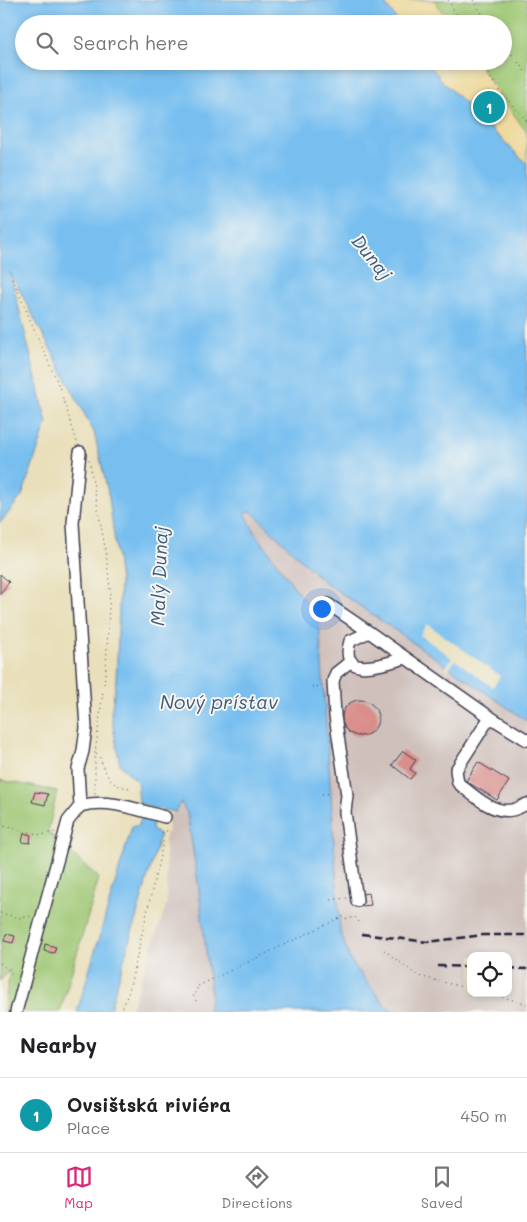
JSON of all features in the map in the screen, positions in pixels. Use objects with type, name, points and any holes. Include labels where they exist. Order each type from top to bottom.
[{"type":"lane","points":[[80,452],[73,523],[89,752],[78,769],[80,806]]},
{"type":"lane","points":[[328,604],[490,717],[527,740]]},
{"type":"lane","points":[[369,632],[350,642],[348,650],[351,661],[361,668],[406,658]]},
{"type":"lane","points":[[351,661],[336,673],[333,681],[335,716],[347,795],[344,812],[352,899]]},
{"type":"lane","points":[[490,717],[456,770],[458,783],[479,799],[500,810],[512,810],[527,804]]},
{"type":"lane","points":[[16,1012],[68,821],[80,806],[95,802],[138,810],[166,820]]},
{"type":"path","points":[[448,0],[457,15]]},
{"type":"path","points":[[473,0],[483,15]]},
{"type":"path","points":[[512,54],[527,74]]},
{"type":"path","points":[[486,70],[497,88],[527,120]]},
{"type":"path","points":[[12,278],[59,386],[72,420],[80,452],[89,459],[106,553],[110,589],[106,668],[89,752],[95,802]]},
{"type":"path","points":[[312,687],[329,686]]},
{"type":"path","points":[[89,752],[98,756],[109,780],[116,786],[132,788]]},
{"type":"path","points":[[322,794],[339,793]]},
{"type":"path","points":[[121,1012],[129,991],[164,838],[162,832],[167,831],[166,820]]},
{"type":"path","points":[[0,825],[41,835],[65,831]]},
{"type":"path","points":[[331,900],[352,899]]},
{"type":"path","points":[[0,912],[21,918],[42,914]]},
{"type":"path","points":[[196,1001],[193,995],[198,991],[196,987],[344,916],[346,919],[355,917],[359,922]]},
{"type":"path","points":[[384,950],[418,976],[467,987]]},
{"type":"path","points":[[0,963],[23,983]]},
{"type":"path","points":[[502,997],[527,1004]]},
{"type":"shaded area","points":[[251,511],[322,580],[527,721],[527,1012],[394,1012],[384,1004],[350,960],[340,930],[255,533],[245,513]]},
{"type":"shaded area","points":[[181,802],[187,813],[198,882],[211,996],[208,1012],[130,1012],[167,903],[165,833],[169,832],[168,815],[174,813]]},
{"type":"green space","points":[[388,0],[527,0],[527,154],[444,70],[512,70],[512,15],[399,15]]},
{"type":"green space","points":[[0,780],[57,791],[48,832],[99,878],[60,1012],[4,1012],[10,969],[0,981]]},
{"type":"sand","points":[[382,0],[434,0],[444,15],[393,15]]},
{"type":"sand","points":[[434,70],[482,70],[527,133],[527,164],[441,80]]},
{"type":"water","points":[[0,0],[382,0],[393,15],[15,15],[15,70],[434,70],[441,80],[527,164],[527,721],[322,580],[251,511],[245,513],[255,533],[319,621],[340,930],[350,960],[384,1004],[394,1012],[208,1012],[211,996],[198,882],[187,813],[181,802],[175,812],[152,808],[139,802],[137,781],[120,765],[111,714],[116,681],[120,581],[109,497],[94,432],[10,272],[47,423],[22,496],[0,523]]},
{"type":"water","points":[[141,818],[153,822],[152,830],[160,835],[109,1012],[77,1012],[132,826],[138,826]]},
{"type":"pier","points":[[427,624],[500,676],[493,687],[455,660],[448,670],[446,668],[452,658],[420,635]]},
{"type":"building","points":[[0,574],[9,582],[0,594]]},
{"type":"building","points":[[360,700],[367,701],[373,705],[377,711],[377,725],[373,731],[367,735],[360,736],[353,735],[347,731],[343,725],[342,718],[343,711],[347,705],[353,701]]},
{"type":"building","points":[[403,751],[416,760],[410,769],[415,773],[410,779],[392,765]]},
{"type":"building","points":[[478,762],[509,781],[497,800],[466,781]]},
{"type":"building","points":[[35,792],[48,794],[45,805],[32,802]]},
{"type":"building","points":[[24,833],[31,835],[30,843],[22,842]]},
{"type":"building","points":[[369,893],[371,905],[363,906],[361,894]]},
{"type":"building","points":[[6,934],[15,936],[13,943],[4,941]]},
{"type":"building","points":[[45,944],[56,947],[54,953],[44,951]]},
{"type":"railway","points":[[362,934],[428,942],[483,935],[525,935]]},
{"type":"railway","points":[[438,966],[467,967]]},
{"type":"railway","points":[[512,968],[527,969]]},
{"type":"place","name":"Ovsištská riviéra","points":[[489,107]]},
{"type":"water label","name":"Dunaj","points":[[372,257]]},
{"type":"water label","name":"Malý Dunaj","points":[[159,576]]},
{"type":"water label","name":"Nový prístav","points":[[219,702]]}]
